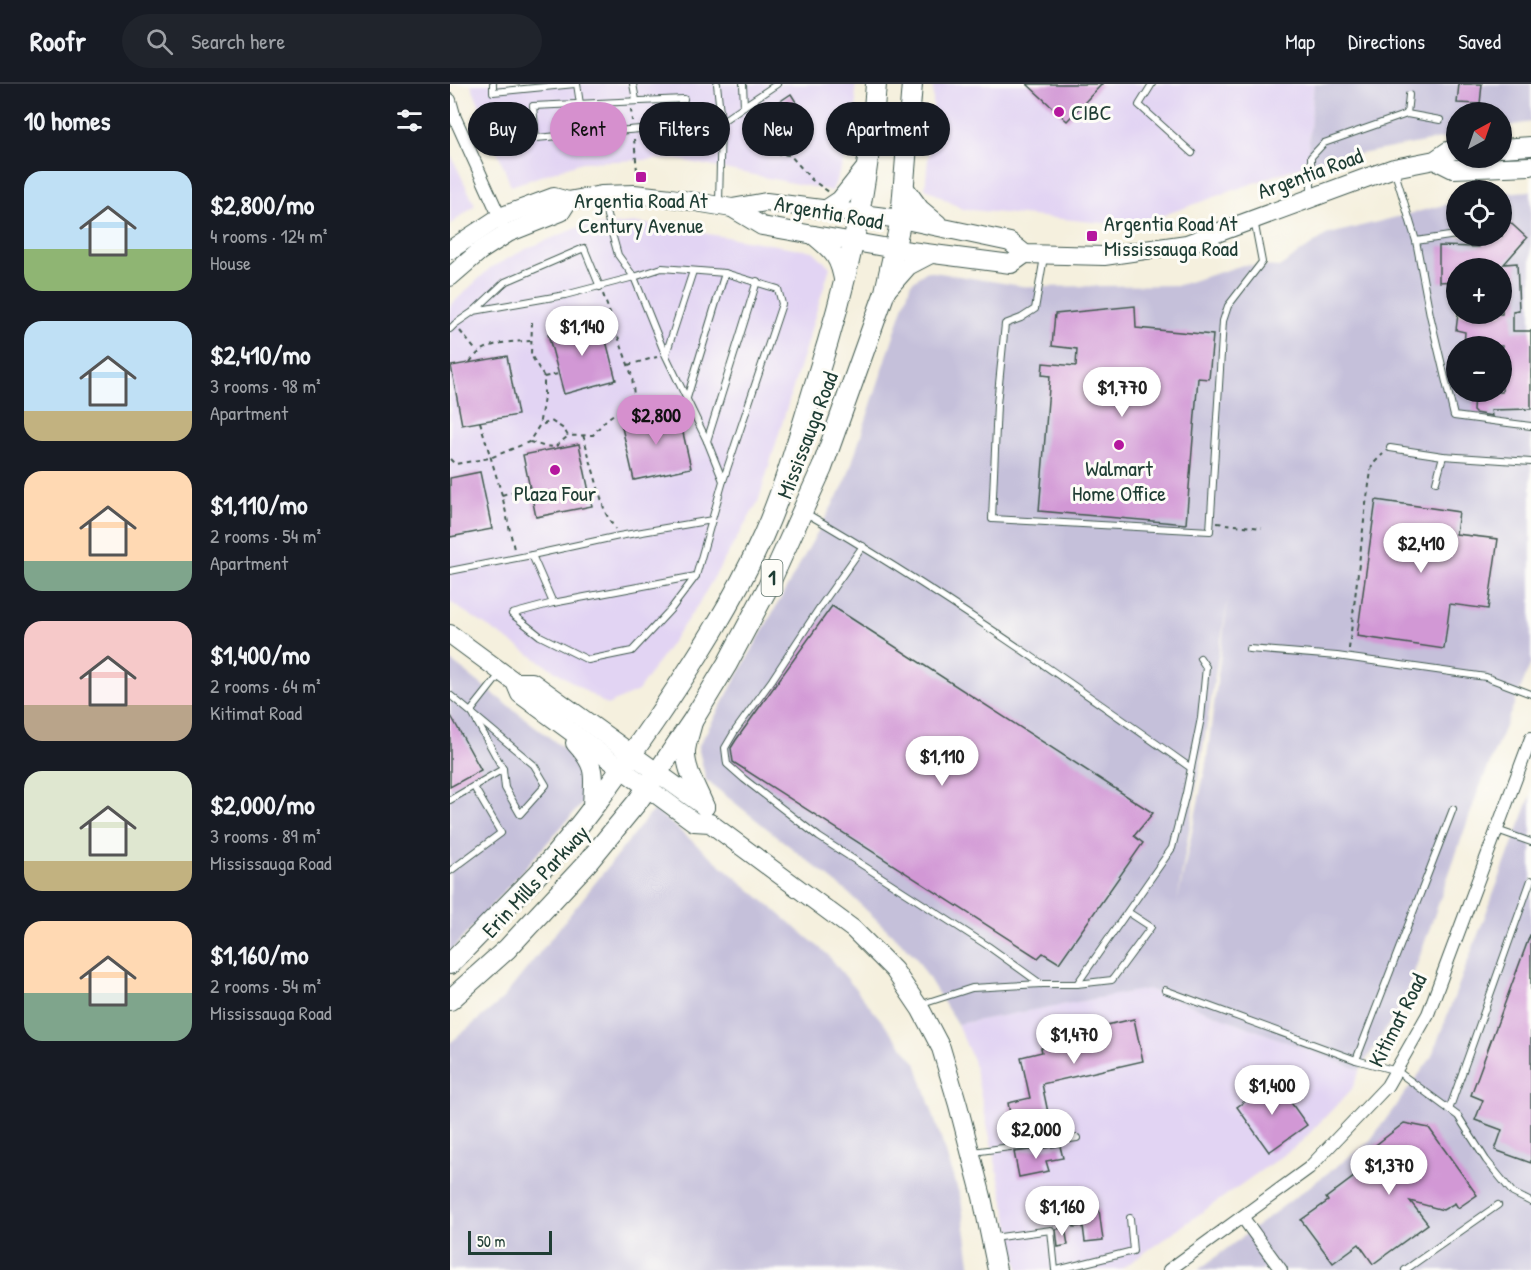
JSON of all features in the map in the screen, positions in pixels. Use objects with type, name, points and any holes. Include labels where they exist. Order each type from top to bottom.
[{"type":"main road","name":"Mississauga Road","points":[[627,761],[685,676],[742,578],[762,538],[792,460],[837,314],[854,242],[867,166],[876,84]]},
{"type":"main road","name":"Mississauga Road","points":[[653,781],[727,664],[767,589],[826,458],[885,292],[895,249],[901,219],[912,84]]},
{"type":"main road","name":"Erin Mills Parkway","points":[[450,964],[539,872],[627,761]]},
{"type":"main road","name":"Erin Mills Parkway","points":[[450,1000],[507,949],[588,862],[653,781]]},
{"type":"street","points":[[450,100],[453,119],[508,233]]},
{"type":"street","points":[[1512,147],[1531,146]]},
{"type":"street","name":"Argentia Road","points":[[725,207],[762,226],[895,249],[1011,264],[1025,255],[1104,256],[1186,244],[1394,168],[1435,160],[1446,152]]},
{"type":"street","name":"Argentia Road","points":[[1435,160],[1453,169],[1531,166]]},
{"type":"street","points":[[832,205],[867,166]]},
{"type":"street","points":[[904,187],[920,209],[940,226]]},
{"type":"street","name":"Argentia Road","points":[[450,250],[500,217],[554,197],[568,201],[601,195],[639,195],[725,207],[766,202],[832,205],[858,213],[940,226],[1010,242],[1025,255]]},
{"type":"street","name":"Argentia Road","points":[[450,277],[480,251],[508,233],[561,212],[568,201]]},
{"type":"street","points":[[812,234],[832,251],[841,266],[844,285]]},
{"type":"street","points":[[885,292],[909,266],[931,254]]},
{"type":"street","points":[[450,634],[509,677],[520,694],[556,722],[627,761]]},
{"type":"street","points":[[509,677],[532,682],[653,781],[694,822],[708,815]]},
{"type":"street","points":[[693,720],[686,750],[687,760],[690,773],[708,815],[853,928],[894,970],[918,1005],[941,1048],[970,1152],[997,1270]]},
{"type":"street","points":[[556,722],[590,760],[593,776],[592,807]]},
{"type":"street","name":"Kitimat Road","points":[[1169,1270],[1309,1168],[1387,1086],[1428,1014],[1531,738]]},
{"type":"street","points":[[1243,1218],[1277,1267]]},
{"type":"lane","points":[[493,84],[494,92],[520,87],[576,84],[580,102]]},
{"type":"lane","points":[[633,84],[633,100]]},
{"type":"lane","points":[[717,84],[719,102]]},
{"type":"lane","points":[[743,84],[744,102]]},
{"type":"lane","points":[[751,102],[777,84]]},
{"type":"lane","points":[[1152,84],[1139,105],[1192,153]]},
{"type":"lane","points":[[1407,114],[1409,95]]},
{"type":"lane","points":[[606,102],[684,99]]},
{"type":"lane","points":[[550,105],[533,106],[536,138],[550,137]]},
{"type":"lane","points":[[1311,198],[1311,157],[1324,143],[1407,114],[1440,120]]},
{"type":"lane","points":[[627,130],[639,129]]},
{"type":"lane","points":[[723,156],[725,207]]},
{"type":"lane","points":[[1394,168],[1416,241],[1430,315],[1454,416],[1531,426]]},
{"type":"lane","points":[[601,195],[618,255],[634,277],[665,354],[707,441],[723,481]]},
{"type":"lane","points":[[1044,256],[1035,309],[1005,324],[997,404],[992,519],[1210,531],[1223,321],[1228,306],[1262,262],[1254,220]]},
{"type":"lane","points":[[1416,241],[1446,236]]},
{"type":"lane","points":[[452,326],[474,311],[505,282],[584,248],[600,287]]},
{"type":"lane","points":[[474,311],[600,287],[662,268],[725,273],[778,289],[782,304],[723,481],[696,576],[671,609],[632,651],[588,660],[540,636],[512,614],[553,603],[696,576]]},
{"type":"lane","points":[[665,354],[693,271]]},
{"type":"lane","points":[[686,399],[725,273]]},
{"type":"lane","points":[[707,441],[757,281]]},
{"type":"lane","points":[[1390,448],[1443,456],[1531,462]]},
{"type":"lane","points":[[1436,482],[1443,456]]},
{"type":"lane","points":[[803,512],[863,546],[1005,638],[1191,768]]},
{"type":"lane","points":[[450,571],[619,536],[712,520]]},
{"type":"lane","points":[[863,546],[735,731],[725,748],[727,764],[819,837],[988,946],[1041,984]]},
{"type":"lane","points":[[532,555],[553,603]]},
{"type":"lane","points":[[1249,649],[1348,658],[1486,677],[1531,694]]},
{"type":"lane","points":[[1077,984],[1172,848],[1201,718],[1206,668],[1200,658]]},
{"type":"lane","points":[[471,711],[509,677]]},
{"type":"lane","points":[[450,695],[471,711],[534,765],[546,785],[520,814],[505,788],[503,769],[471,711]]},
{"type":"lane","points":[[450,800],[503,769]]},
{"type":"lane","points":[[450,871],[501,833],[474,787]]},
{"type":"lane","points":[[1356,1060],[1453,809]]},
{"type":"lane","points":[[1497,830],[1531,842]]},
{"type":"lane","points":[[1449,1110],[1531,880]]},
{"type":"lane","points":[[918,1005],[972,988],[1077,984],[1112,980],[1151,927],[1128,912]]},
{"type":"lane","points":[[1165,990],[1356,1060],[1397,1071],[1458,1116],[1486,1160],[1513,1193],[1531,1202]]},
{"type":"lane","points":[[970,1152],[1077,1138]]},
{"type":"lane","points":[[1405,1270],[1498,1205]]},
{"type":"lane","points":[[991,1238],[1051,1230],[1056,1270],[1074,1268],[1133,1251],[1130,1218]]},
{"type":"path","points":[[759,97],[754,130],[772,153],[790,155],[832,205]]},
{"type":"path","points":[[633,100],[633,130],[639,195]]},
{"type":"path","points":[[600,287],[632,376],[634,396],[648,409]]},
{"type":"path","points":[[450,459],[455,464],[490,458],[529,442],[539,426],[544,398],[544,376],[531,355],[532,322]]},
{"type":"path","points":[[452,326],[477,352]]},
{"type":"path","points":[[470,362],[477,352],[494,344],[531,341]]},
{"type":"path","points":[[628,366],[665,354]]},
{"type":"path","points":[[544,376],[558,374]]},
{"type":"path","points":[[529,442],[555,447],[568,436],[593,435],[605,420],[620,410],[648,409],[686,399]]},
{"type":"path","points":[[620,410],[626,422]]},
{"type":"path","points":[[539,426],[551,421],[564,429],[568,436]]},
{"type":"path","points":[[480,422],[502,495],[516,559]]},
{"type":"path","points":[[583,435],[605,512],[619,536]]},
{"type":"path","points":[[1348,658],[1372,465],[1390,448]]},
{"type":"path","points":[[502,495],[530,486]]},
{"type":"path","points":[[1212,523],[1262,528]]},
{"type":"shaded area","points":[[471,84],[855,84],[856,102],[826,102],[826,156],[846,156],[832,191],[675,159],[582,162],[511,186],[499,156],[538,156],[538,102],[478,102]]},
{"type":"shaded area","points":[[933,84],[1314,84],[1307,164],[1133,226],[962,209],[925,188],[928,156],[950,156],[950,102],[933,102]]},
{"type":"shaded area","points":[[1314,84],[1531,84],[1531,122],[1512,125],[1512,102],[1446,102],[1446,138],[1307,164]]},
{"type":"shaded area","points":[[450,153],[475,205],[450,225]]},
{"type":"shaded area","points":[[1531,191],[1531,663],[1478,792],[1405,998],[1360,1070],[1148,989],[957,1024],[915,956],[846,891],[706,780],[698,747],[846,481],[911,283],[927,271],[1028,287],[1179,285],[1243,265],[1279,267],[1326,235],[1446,205],[1446,246],[1512,246],[1512,192]],"holes":[[[1228,598],[1206,765],[1177,903]]]},
{"type":"shaded area","points":[[639,223],[813,251],[830,267],[758,502],[699,603],[638,691],[607,705],[450,602],[450,306],[490,268],[526,249],[579,227]]},
{"type":"shaded area","points":[[450,660],[585,765],[588,797],[450,952]]},
{"type":"shaded area","points":[[1531,795],[1531,1270],[1198,1270],[1369,1142],[1431,1058]]},
{"type":"shaded area","points":[[654,809],[827,954],[916,1063],[961,1199],[971,1270],[450,1270],[450,1043],[501,1001]]},
{"type":"shaded area","points":[[1148,989],[1360,1070],[1352,1089],[1300,1143],[1120,1270],[1019,1270],[973,1060],[957,1024]]},
{"type":"building","points":[[1027,84],[1102,84],[1067,121]]},
{"type":"building","points":[[1459,84],[1482,84],[1480,102],[1457,102]]},
{"type":"building","points":[[791,94],[796,102],[779,102]]},
{"type":"building","points":[[1512,224],[1527,238],[1509,258],[1446,258],[1446,282],[1439,282],[1439,246],[1512,246]]},
{"type":"building","points":[[1512,263],[1517,263],[1519,310],[1513,311],[1513,331],[1531,331],[1531,409],[1491,410],[1492,416],[1473,411],[1473,402],[1512,402],[1512,336],[1465,336],[1465,332],[1456,330],[1457,324],[1512,324]]},
{"type":"building","name":"Walmart Home Office","points":[[1135,306],[1136,328],[1213,335],[1209,379],[1198,378],[1186,524],[1039,511],[1050,376],[1042,375],[1043,363],[1076,366],[1077,349],[1052,346],[1055,314]]},
{"type":"building","points":[[601,321],[616,380],[564,394],[548,334]]},
{"type":"building","points":[[507,356],[518,415],[462,425],[451,366]]},
{"type":"building","points":[[678,411],[691,468],[634,480],[621,423]]},
{"type":"building","name":"Plaza Four","points":[[579,444],[592,506],[536,517],[523,455]]},
{"type":"building","points":[[480,472],[492,529],[450,537],[450,478]]},
{"type":"building","points":[[1376,500],[1459,512],[1456,534],[1498,539],[1488,609],[1450,604],[1444,649],[1357,636]]},
{"type":"building","points":[[832,606],[1153,813],[1134,836],[1143,843],[1059,963],[1043,953],[1038,958],[733,762],[731,748],[736,740]]},
{"type":"building","points":[[450,714],[481,770],[450,787]]},
{"type":"building","points":[[1530,935],[1531,1163],[1495,1150],[1502,1130],[1475,1120],[1483,1100],[1471,1095]]},
{"type":"building","points":[[1134,1019],[1143,1061],[1042,1084],[1050,1122],[1013,1129],[1008,1103],[1030,1098],[1021,1057],[1042,1052],[1041,1048],[1076,1040],[1075,1032]]},
{"type":"building","points":[[1275,1080],[1307,1125],[1269,1152],[1237,1107]]},
{"type":"building","points":[[1404,1123],[1429,1128],[1477,1195],[1458,1208],[1455,1203],[1443,1210],[1410,1201],[1428,1224],[1373,1264],[1359,1244],[1333,1263],[1301,1220],[1328,1201],[1326,1198],[1379,1158],[1372,1148]]},
{"type":"building","points":[[1060,1146],[1063,1158],[1046,1161],[1049,1171],[1019,1177],[1014,1152]]},
{"type":"building","points":[[1099,1210],[1103,1240],[1085,1242],[1083,1226],[1074,1227],[1072,1213]]},
{"type":"building","points":[[1065,1228],[1068,1245],[1058,1247],[1056,1229]]},
{"type":"place","name":"CIBC","points":[[1059,112]]},
{"type":"place","name":"Argentia Road At Century Avenue","points":[[641,177]]},
{"type":"place","name":"Argentia Road At Mississauga Road","points":[[1092,236]]},
{"type":"place","name":"Walmart Home Office","points":[[1119,445]]},
{"type":"place","name":"Plaza Four","points":[[555,470]]}]
